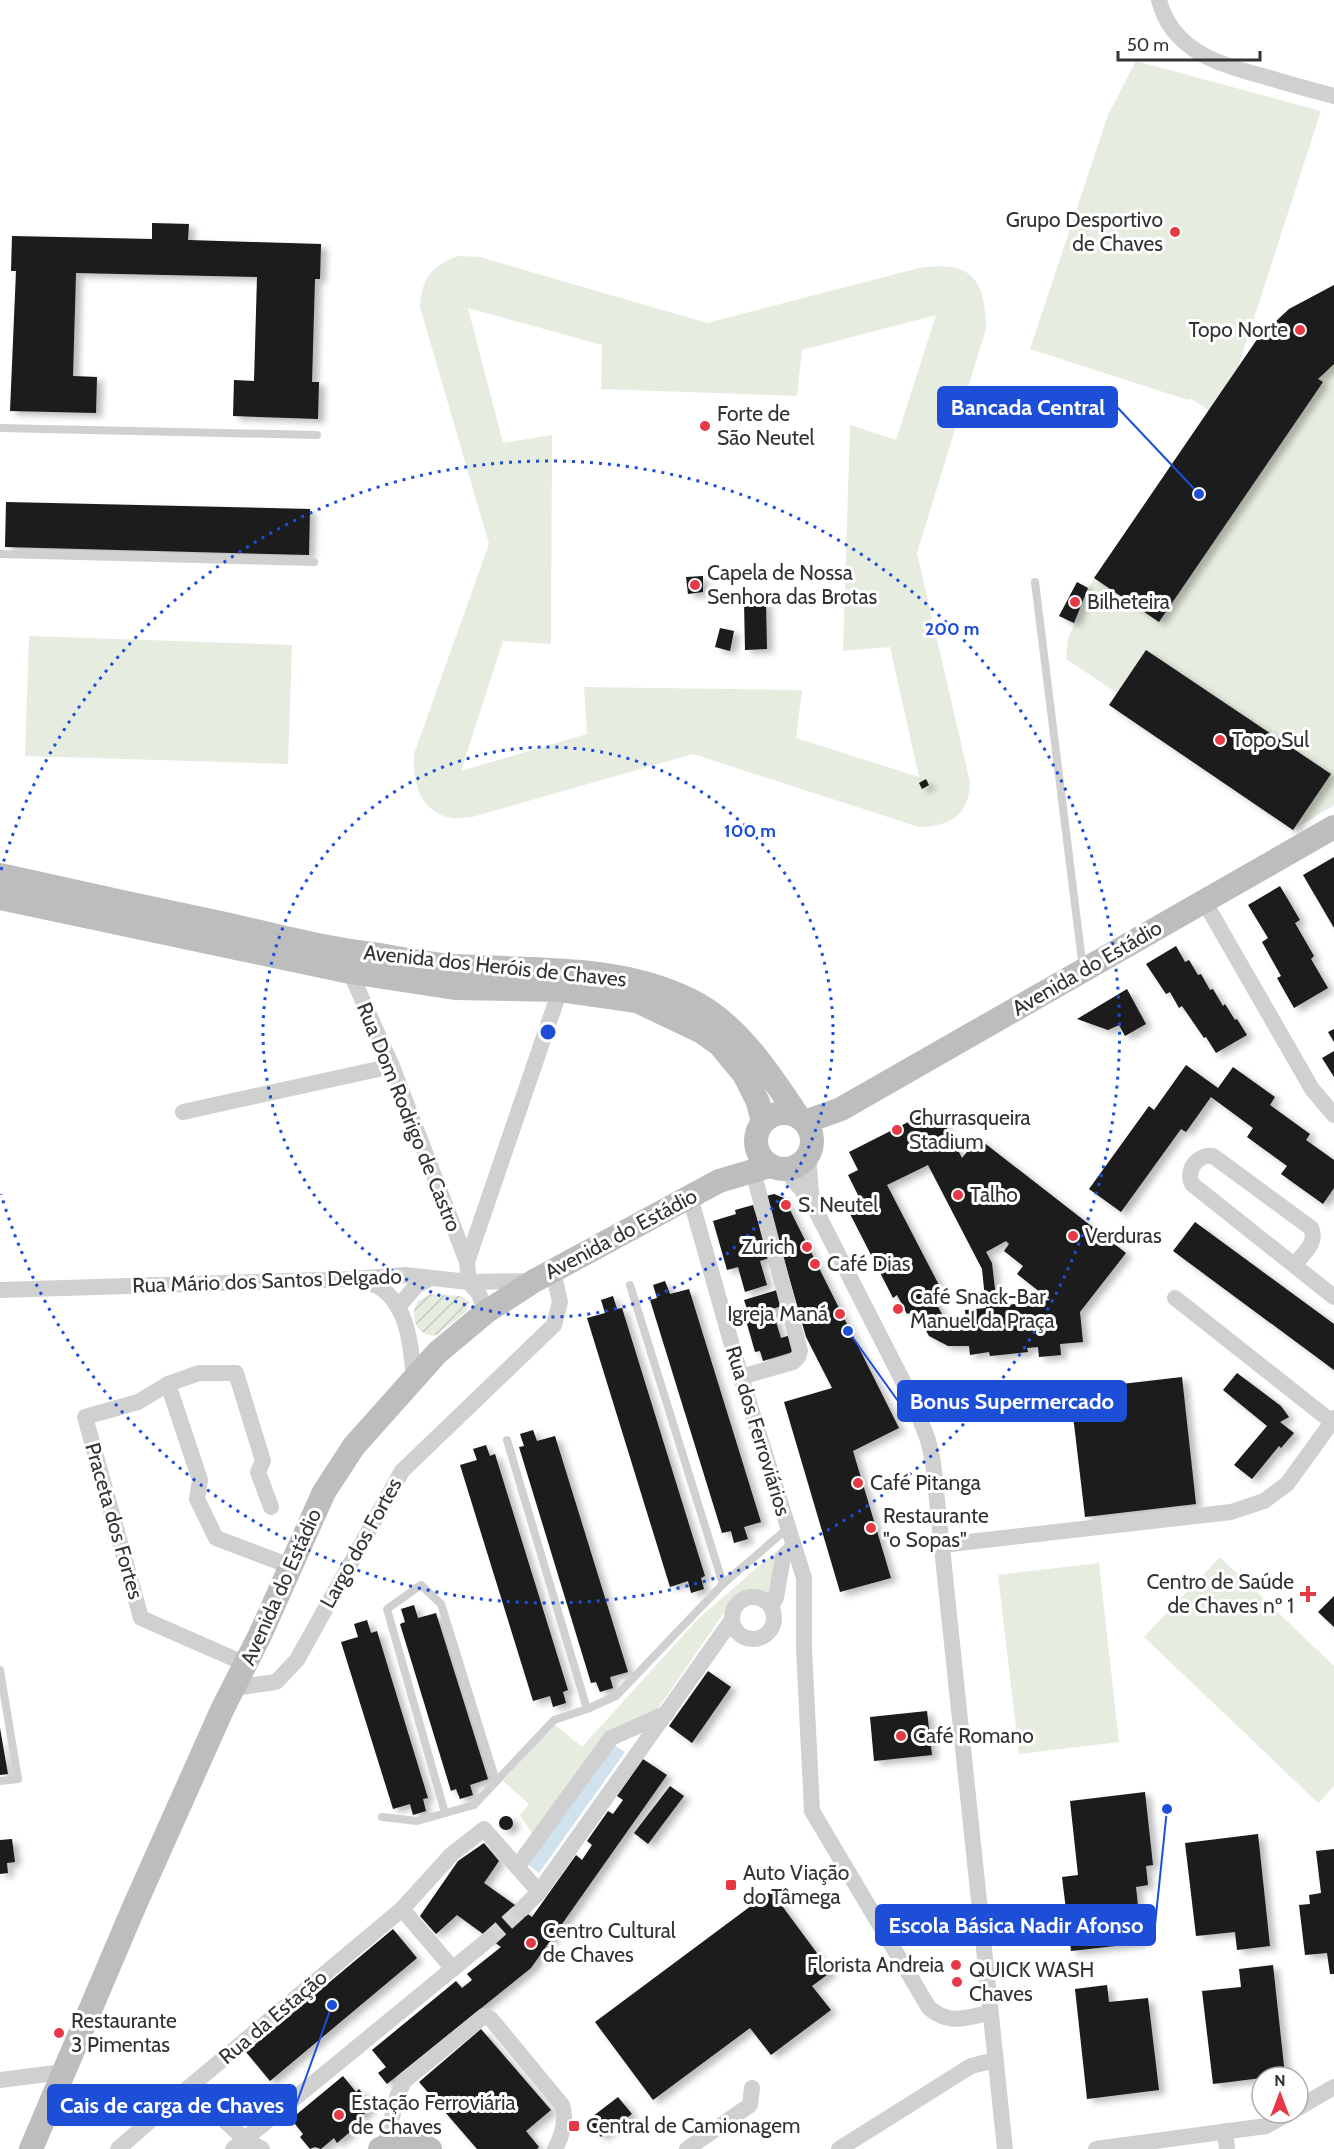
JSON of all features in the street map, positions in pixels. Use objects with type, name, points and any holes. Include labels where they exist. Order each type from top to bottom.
[{"type":"street","points":[[1159,0],[1167,22],[1186,45],[1220,64],[1334,96]]},
{"type":"street","name":"Avenida do Estádio","points":[[806,1133],[841,1109],[1334,827]]},
{"type":"street","name":"Avenida dos Heróis de Chaves","points":[[0,875],[347,951],[455,966],[570,970],[601,974],[655,986],[690,1000],[723,1023],[758,1060],[806,1133]]},
{"type":"street","name":"Avenida dos Heróis de Chaves","points":[[0,898],[350,972],[455,988],[560,990],[637,1001],[702,1032],[720,1044],[744,1074],[758,1102],[763,1122]]},
{"type":"street","points":[[1204,901],[1312,1089],[1334,1115]]},
{"type":"street","name":"Rua Dom Rodrigo de Castro","points":[[350,972],[392,1066],[467,1262]]},
{"type":"street","points":[[486,1312],[479,1294],[469,1282],[467,1262],[560,990]]},
{"type":"street","points":[[183,1112],[392,1066]]},
{"type":"street","points":[[812,1203],[769,1169],[756,1145],[758,1129],[763,1122],[780,1113],[789,1113],[806,1133],[812,1203],[913,1401],[928,1440],[933,1462],[1005,2149]]},
{"type":"street","points":[[769,1169],[794,1168],[802,1163],[806,1133]]},
{"type":"street","name":"Avenida do Estádio","points":[[31,2149],[139,1896],[222,1710],[246,1664],[315,1511],[334,1475],[364,1433],[437,1353],[486,1312],[544,1276],[719,1181],[756,1145]]},
{"type":"street","points":[[1294,1264],[1313,1241],[1314,1234],[1311,1228],[1213,1156],[1206,1155],[1200,1158],[1190,1171],[1189,1178],[1192,1184],[1334,1297]]},
{"type":"street","points":[[741,1377],[793,1362],[798,1358],[800,1352],[769,1169]]},
{"type":"street","name":"Avenida do Estádio","points":[[719,1181],[769,1169]]},
{"type":"street","name":"Rua dos Ferroviários","points":[[690,1197],[741,1377],[804,1578],[804,1650],[812,1810],[929,2008],[939,2017],[949,2020],[990,2013]]},
{"type":"street","name":"Rua Mário dos Santos Delgado","points":[[0,1290],[354,1279],[405,1275],[469,1282],[544,1276]]},
{"type":"street","name":"Largo dos Fortes","points":[[234,1689],[276,1682],[297,1660],[402,1471],[554,1325],[560,1302],[544,1276]]},
{"type":"street","points":[[354,1279],[379,1287],[398,1307],[408,1332],[414,1379]]},
{"type":"street","points":[[398,1307],[416,1286],[429,1279]]},
{"type":"street","points":[[942,1545],[1231,1512],[1264,1501],[1287,1484],[1333,1421],[1175,1298]]},
{"type":"street","points":[[408,1332],[437,1353]]},
{"type":"street","points":[[271,1507],[258,1472],[264,1461],[236,1373],[199,1373],[168,1384],[200,1480],[197,1499],[216,1538],[290,1566]]},
{"type":"street","name":"Praceta dos Fortes","points":[[168,1384],[138,1402],[85,1417],[141,1618],[246,1664]]},
{"type":"street","points":[[771,1606],[776,1598],[783,1557],[794,1547]]},
{"type":"street","points":[[521,1910],[539,1892],[668,1713],[732,1620],[735,1607],[746,1598],[760,1598],[771,1606],[774,1620],[764,1637],[750,1639],[737,1633],[732,1620]]},
{"type":"street","points":[[539,1892],[517,1867],[611,1738],[668,1713]]},
{"type":"street","name":"Rua da Estação","points":[[118,2149],[402,1909],[452,1854],[484,1829],[517,1867]]},
{"type":"street","points":[[402,1909],[453,1969]]},
{"type":"street","points":[[239,2144],[489,1939]]},
{"type":"street","points":[[382,2148],[404,2081],[484,2016],[491,2019],[562,2105],[564,2122],[555,2149]]},
{"type":"street","points":[[839,2149],[971,2066],[995,2060]]},
{"type":"street","points":[[0,2080],[63,2072]]},
{"type":"street","points":[[194,2083],[230,2127],[239,2144],[262,2149]]},
{"type":"street","points":[[1310,2101],[1334,2087]]},
{"type":"street","points":[[687,2149],[750,2105],[752,2088]]},
{"type":"street","points":[[1096,2149],[1268,2125]]},
{"type":"street","points":[[1225,2132],[1227,2149]]},
{"type":"street","points":[[382,2148],[399,2142],[413,2142],[430,2149]]},
{"type":"lane","points":[[0,428],[317,435]]},
{"type":"lane","points":[[0,554],[314,562]]},
{"type":"lane","points":[[1035,582],[1084,970]]},
{"type":"lane","points":[[630,1285],[723,1584]]},
{"type":"lane","points":[[913,1401],[936,1395],[962,1393]]},
{"type":"lane","points":[[507,1440],[587,1709]]},
{"type":"lane","points":[[382,1817],[417,1821],[474,1804],[554,1720],[616,1696],[723,1584],[788,1528]]},
{"type":"lane","points":[[445,1813],[387,1609],[421,1585],[441,1604],[496,1781]]},
{"type":"lane","points":[[0,1670],[18,1779],[0,1781]]},
{"type":"shaded area","points":[[1136,61],[1321,111],[1238,367],[1258,338],[1289,309],[1334,285],[1334,805],[1293,830],[1109,705],[1117,693],[1066,659],[1068,639],[1074,624],[1059,616],[1077,582],[1088,588],[1209,410],[1190,398],[1188,400],[1030,349],[1108,115]]},
{"type":"shaded area","points":[[458,256],[480,257],[707,323],[919,268],[951,267],[963,270],[972,276],[983,297],[986,329],[917,553],[970,782],[966,803],[956,816],[940,824],[919,827],[693,754],[472,817],[454,818],[441,815],[425,803],[417,785],[414,754],[489,544],[420,307],[423,288],[430,274]],"holes":[[[468,308],[602,345],[601,389],[797,396],[802,350],[936,315],[896,440],[850,425],[843,651],[890,647],[919,777],[796,738],[802,690],[584,687],[587,734],[461,771],[503,641],[551,644],[552,435],[503,443]]]},
{"type":"shaded area","points":[[29,636],[292,645],[288,764],[25,756]]},
{"type":"shaded area","points":[[431,1294],[462,1296],[469,1302],[467,1311],[437,1335],[430,1335],[419,1330],[414,1319],[419,1300]]},
{"type":"shaded area","points":[[776,1551],[771,1598],[762,1593],[744,1592],[728,1607],[654,1714],[610,1733],[535,1838],[520,1815],[529,1804],[503,1781],[554,1724],[582,1747],[698,1619]]},
{"type":"shaded area","points":[[1220,1557],[1334,1666],[1334,1786],[1318,1803],[1144,1637]]},
{"type":"shaded area","points":[[1099,1563],[1119,1742],[1019,1754],[998,1575]]},
{"type":"water","points":[[613,1744],[625,1752],[539,1873],[527,1864]]},
{"type":"building","points":[[152,223],[189,224],[188,240],[321,244],[320,279],[315,279],[312,382],[319,382],[318,419],[233,416],[234,380],[254,381],[257,277],[76,273],[73,376],[97,377],[96,413],[10,411],[16,271],[11,271],[12,236],[152,239]]},
{"type":"building","points":[[1334,285],[1334,364],[1318,379],[1323,382],[1159,622],[1094,578],[1258,338],[1289,309]]},
{"type":"building","points":[[6,502],[310,509],[309,555],[5,547]]},
{"type":"building","name":"Capela de Nossa Senhora das Brotas","points":[[703,576],[703,592],[688,594],[686,577]]},
{"type":"building","name":"Bilheteira","points":[[1077,582],[1088,588],[1074,623],[1059,616]]},
{"type":"building","points":[[744,602],[766,602],[767,649],[745,650]]},
{"type":"building","points":[[720,628],[734,631],[730,651],[715,647]]},
{"type":"building","name":"Topo Sul","points":[[1146,650],[1331,774],[1293,830],[1109,705]]},
{"type":"building","points":[[926,779],[929,785],[922,789],[919,783]]},
{"type":"building","points":[[1334,857],[1334,928],[1303,875]]},
{"type":"building","points":[[1280,886],[1300,920],[1295,923],[1314,956],[1311,959],[1328,988],[1294,1008],[1277,978],[1281,976],[1262,942],[1268,938],[1248,905]]},
{"type":"building","points":[[1176,946],[1185,962],[1189,960],[1198,975],[1201,974],[1210,990],[1213,989],[1223,1006],[1225,1004],[1247,1035],[1216,1053],[1182,1006],[1179,1008],[1170,992],[1166,994],[1146,964]]},
{"type":"building","points":[[1127,989],[1146,1024],[1125,1036],[1119,1025],[1108,1030],[1077,1019]]},
{"type":"building","points":[[1334,1029],[1334,1042],[1328,1032]]},
{"type":"building","points":[[1334,1051],[1334,1077],[1322,1058]]},
{"type":"building","points":[[1186,1065],[1218,1088],[1233,1067],[1275,1097],[1270,1105],[1310,1134],[1306,1140],[1334,1160],[1334,1188],[1323,1204],[1281,1174],[1287,1166],[1247,1137],[1253,1128],[1211,1097],[1186,1132],[1181,1129],[1121,1212],[1089,1189],[1149,1106],[1154,1110]]},
{"type":"building","points":[[928,1112],[934,1125],[943,1121],[962,1158],[978,1138],[1126,1253],[1080,1312],[1083,1342],[1060,1344],[1061,1355],[1039,1357],[1038,1347],[1027,1348],[1028,1352],[990,1356],[989,1352],[970,1355],[969,1346],[948,1346],[929,1336],[915,1311],[907,1314],[897,1295],[893,1298],[846,1206],[860,1199],[848,1175],[858,1170],[849,1152]],"holes":[[[928,1165],[982,1269],[986,1308],[965,1310],[966,1322],[951,1322],[942,1314],[930,1292],[940,1287],[887,1185]],[[1006,1241],[1009,1244],[1004,1251],[1023,1266],[1017,1274],[1050,1300],[997,1306],[992,1263],[986,1252]]]},
{"type":"building","points":[[774,1194],[784,1198],[899,1428],[853,1451],[891,1578],[840,1592],[784,1402],[832,1388],[806,1337],[766,1196]]},
{"type":"building","points":[[753,1205],[769,1258],[760,1261],[767,1285],[745,1292],[738,1267],[727,1270],[713,1221],[736,1214],[735,1210]]},
{"type":"building","points":[[1195,1222],[1334,1324],[1334,1370],[1173,1251]]},
{"type":"building","points":[[665,1281],[670,1294],[689,1289],[761,1522],[744,1527],[748,1539],[734,1543],[731,1531],[722,1533],[650,1300],[657,1298],[653,1285]]},
{"type":"building","points":[[777,1290],[782,1306],[772,1309],[781,1338],[791,1335],[796,1351],[763,1361],[760,1351],[755,1352],[743,1310],[747,1309],[744,1300]]},
{"type":"building","points":[[613,1296],[617,1309],[622,1308],[705,1576],[701,1578],[704,1589],[691,1593],[688,1581],[670,1587],[587,1318],[605,1313],[601,1300]]},
{"type":"building","points":[[1237,1373],[1281,1406],[1289,1417],[1280,1422],[1294,1433],[1281,1448],[1279,1446],[1252,1479],[1234,1465],[1267,1426],[1223,1390]]},
{"type":"building","points":[[1182,1377],[1196,1504],[1085,1517],[1070,1390]]},
{"type":"building","points":[[533,1430],[537,1441],[555,1436],[628,1672],[610,1677],[613,1688],[600,1692],[596,1682],[591,1683],[519,1447],[524,1446],[520,1434]]},
{"type":"building","points":[[486,1445],[490,1456],[495,1454],[568,1690],[563,1692],[566,1703],[553,1707],[550,1696],[533,1701],[460,1465],[477,1460],[473,1449]]},
{"type":"building","points":[[1334,1596],[1334,1627],[1318,1612]]},
{"type":"building","points":[[414,1605],[418,1618],[436,1613],[488,1779],[470,1785],[473,1795],[460,1799],[456,1789],[451,1791],[400,1624],[405,1622],[401,1609]]},
{"type":"building","points":[[367,1620],[371,1633],[377,1631],[428,1798],[423,1799],[426,1811],[413,1815],[410,1804],[393,1809],[341,1642],[358,1637],[354,1624]]},
{"type":"building","points":[[708,1671],[731,1687],[692,1743],[669,1726]]},
{"type":"building","name":"Café Romano","points":[[927,1711],[932,1755],[874,1761],[870,1717]]},
{"type":"building","points":[[0,1728],[8,1774],[0,1775]]},
{"type":"building","points":[[643,1759],[667,1775],[531,1968],[387,2084],[378,2073],[386,2067],[372,2050],[456,1981],[462,1988],[472,1980],[467,1974],[501,1947],[457,1915],[436,1934],[420,1916],[458,1861],[484,1843],[499,1861],[484,1883],[532,1917],[576,1855],[582,1860],[592,1845],[587,1841],[608,1811],[613,1814],[623,1800],[617,1796]]},
{"type":"building","points":[[670,1786],[684,1796],[648,1844],[634,1833]]},
{"type":"building","points":[[1145,1792],[1153,1865],[1146,1866],[1148,1885],[1136,1887],[1142,1943],[1071,1951],[1062,1877],[1078,1875],[1070,1801]]},
{"type":"building","points":[[506,1816],[511,1818],[513,1823],[511,1828],[506,1830],[501,1828],[499,1823],[501,1818]]},
{"type":"building","points":[[1258,1834],[1270,1946],[1237,1950],[1235,1932],[1196,1936],[1185,1843]]},
{"type":"building","points":[[12,1839],[15,1862],[7,1863],[8,1873],[0,1874],[0,1840]]},
{"type":"building","points":[[1334,1849],[1334,1974],[1330,1974],[1327,1953],[1305,1955],[1299,1905],[1310,1904],[1309,1895],[1321,1893],[1316,1851]]},
{"type":"building","points":[[771,1891],[831,1972],[812,1986],[831,2010],[771,2055],[750,2028],[653,2100],[595,2022]]},
{"type":"building","points":[[393,1929],[417,1958],[270,2081],[246,2052]]},
{"type":"building","points":[[1273,1965],[1284,2065],[1250,2065],[1250,2079],[1213,2084],[1202,1991],[1241,1987],[1239,1969]]},
{"type":"building","points":[[1107,1985],[1109,2002],[1148,1998],[1159,2090],[1087,2099],[1075,1989]]},
{"type":"building","points":[[481,2029],[551,2110],[526,2131],[539,2147],[537,2149],[477,2149],[419,2082]]},
{"type":"building","name":"Estação Ferroviária de Chaves","points":[[343,2076],[356,2092],[359,2089],[370,2102],[367,2105],[370,2109],[354,2122],[357,2126],[337,2143],[334,2138],[321,2149],[315,2147],[310,2149],[300,2137],[303,2134],[291,2119]]},
{"type":"building","points":[[618,2097],[632,2114],[601,2137],[588,2120]]},
{"type":"tunnel","points":[[489,1939],[521,1910]]},
{"type":"place","name":"Grupo Desportivo de Chaves","points":[[1175,232]]},
{"type":"place","name":"Topo Norte","points":[[1300,330]]},
{"type":"place","name":"Forte de São Neutel","points":[[705,426]]},
{"type":"place","name":"Bancada Central","points":[[1199,494]]},
{"type":"place","name":"Capela de Nossa Senhora das Brotas","points":[[695,585]]},
{"type":"place","name":"Bilheteira","points":[[1075,602]]},
{"type":"place","name":"Topo Sul","points":[[1220,740]]},
{"type":"place","name":"Churrasqueira Stadium","points":[[897,1130]]},
{"type":"place","name":"Talho","points":[[958,1195]]},
{"type":"place","name":"S. Neutel","points":[[786,1205]]},
{"type":"place","name":"Verduras","points":[[1073,1236]]},
{"type":"place","name":"Zurich","points":[[807,1247]]},
{"type":"place","name":"Café Dias","points":[[815,1264]]},
{"type":"place","name":"Café Snack-Bar Manuel da Praça","points":[[898,1309]]},
{"type":"place","name":"Igreja Maná","points":[[840,1314]]},
{"type":"place","name":"Bonus Supermercado","points":[[848,1331]]},
{"type":"place","name":"Café Pitanga","points":[[858,1483]]},
{"type":"place","name":"Restaurante \"o Sopas\"","points":[[871,1528]]},
{"type":"place","name":"Centro de Saúde de Chaves nº 1","points":[[1308,1594]]},
{"type":"place","name":"Café Romano","points":[[901,1736]]},
{"type":"place","name":"Escola Básica Nadir Afonso","points":[[1167,1809]]},
{"type":"place","name":"Auto Viação do Tâmega","points":[[731,1885]]},
{"type":"place","name":"Centro Cultural de Chaves","points":[[531,1943]]},
{"type":"place","name":"Florista Andreia","points":[[956,1965]]},
{"type":"place","name":"QUICK WASH Chaves","points":[[957,1982]]},
{"type":"place","name":"Cais de carga de Chaves","points":[[332,2005]]},
{"type":"place","name":"Restaurante 3 Pimentas","points":[[59,2033]]},
{"type":"place","name":"Estação Ferroviária de Chaves","points":[[339,2115]]},
{"type":"place","name":"Central de Camionagem","points":[[574,2126]]}]
